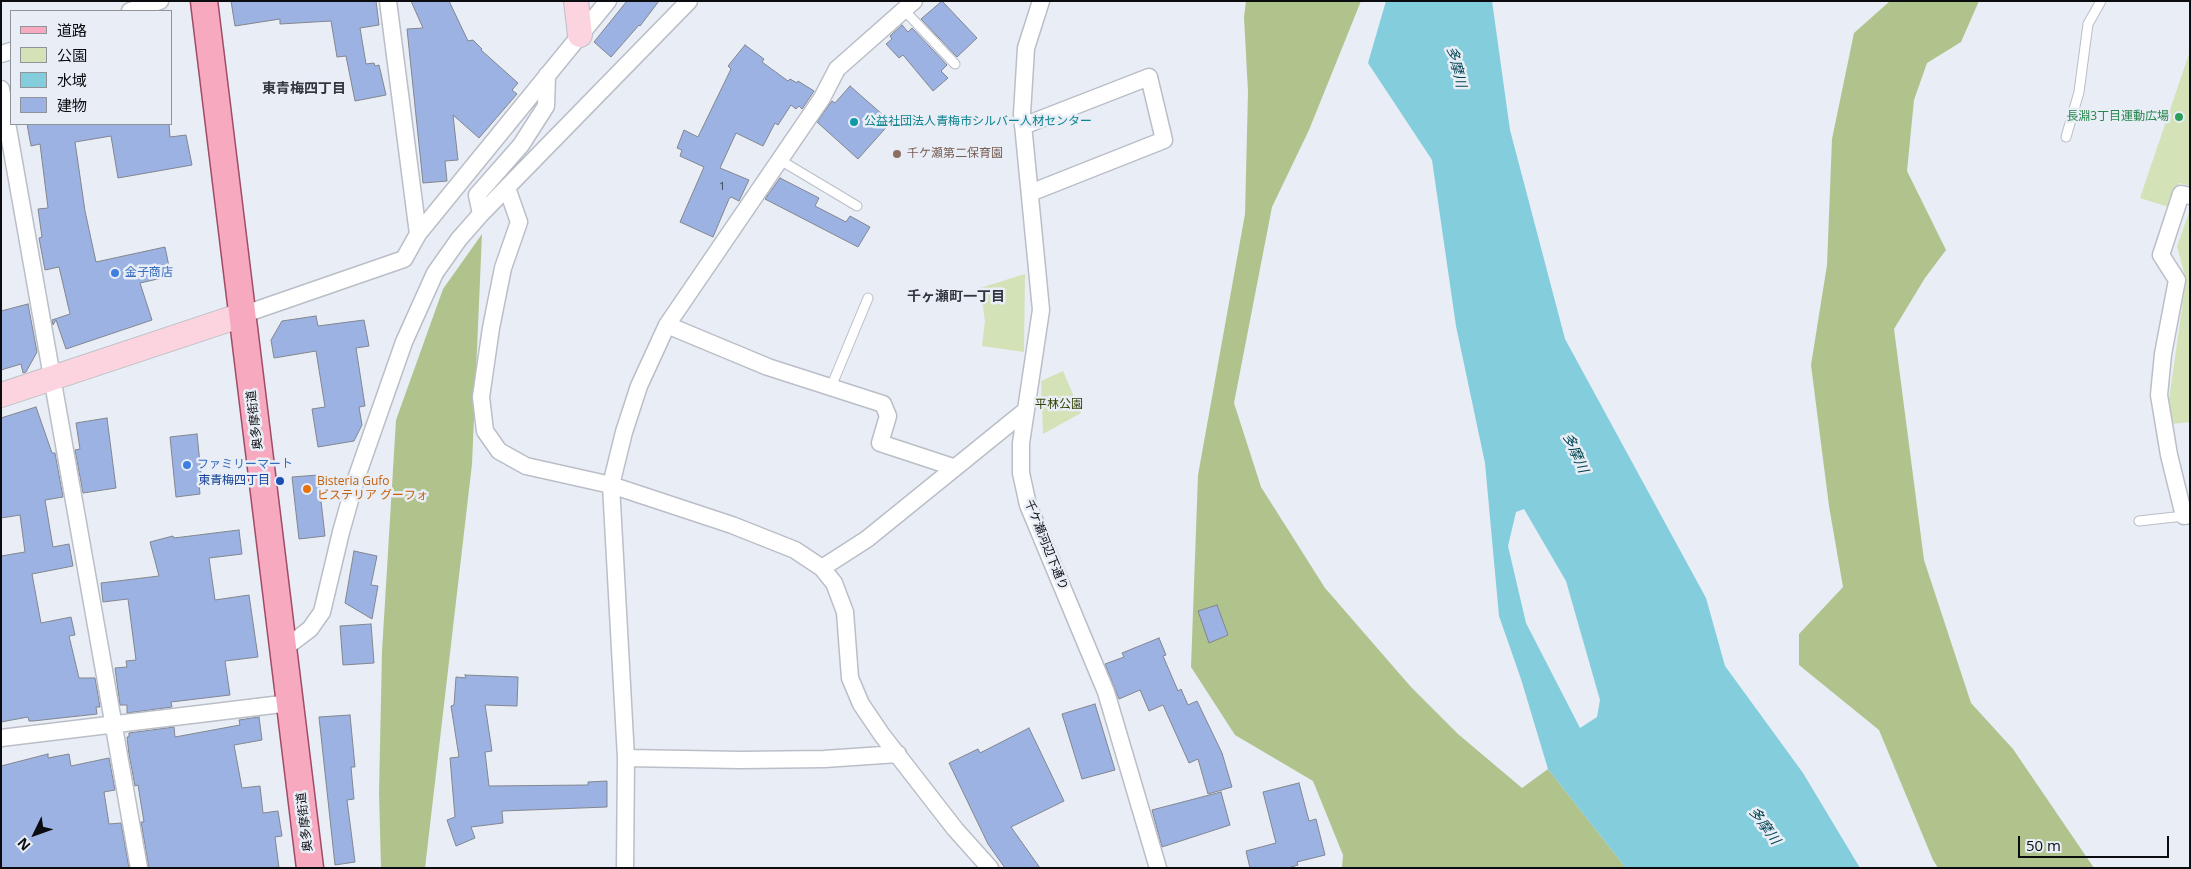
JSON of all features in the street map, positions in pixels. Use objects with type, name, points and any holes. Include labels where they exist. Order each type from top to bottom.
[{"type":"main road","name":"奥多摩街道","points":[[204,1],[310,868]]},
{"type":"street","points":[[133,10],[160,1]]},
{"type":"street","points":[[388,1],[418,234]]},
{"type":"street","points":[[576,1],[580,35]]},
{"type":"street","points":[[1,395],[404,259],[418,234],[608,1]]},
{"type":"street","points":[[284,648],[310,629],[322,612],[356,479],[404,342],[435,273],[459,239],[481,214],[689,1]]},
{"type":"street","name":"千ケ瀬河辺下通り","points":[[1041,1],[1026,48],[1022,114],[1041,310],[1025,411],[1021,444],[1021,473],[1028,505],[1106,692],[1158,868]]},
{"type":"street","points":[[625,868],[626,758],[611,485],[624,432],[639,386],[667,326],[822,98],[837,69],[909,6]]},
{"type":"street","points":[[481,214],[477,195],[521,145],[546,106],[547,75]]},
{"type":"street","points":[[1024,126],[1149,76],[1164,140],[1030,193]]},
{"type":"street","points":[[1,89],[139,868]]},
{"type":"street","points":[[507,188],[519,222],[503,268],[491,328],[481,397],[485,431],[499,451],[526,466],[611,485],[732,526],[795,550],[822,568],[834,584],[845,612],[850,678],[861,704],[882,735],[955,829],[990,868]]},
{"type":"street","points":[[2187,515],[2169,455],[2159,395],[2163,354],[2177,280],[2161,255],[2181,194],[2190,196]]},
{"type":"street","points":[[667,326],[768,366],[883,404],[888,416],[880,442],[954,467]]},
{"type":"street","points":[[822,568],[867,539],[1025,411]]},
{"type":"street","points":[[1,738],[290,703]]},
{"type":"street","points":[[626,758],[741,760],[898,754]]},
{"type":"lane","points":[[2066,137],[2079,92],[2088,24],[2101,1]]},
{"type":"lane","points":[[909,6],[955,64]]},
{"type":"lane","points":[[780,160],[857,206]]},
{"type":"lane","points":[[831,387],[868,298]]},
{"type":"lane","points":[[2139,521],[2187,515]]},
{"type":"green space","points":[[1246,1],[1361,1],[1309,130],[1272,207],[1234,403],[1261,487],[1325,588],[1411,687],[1458,734],[1522,788],[1548,769],[1626,868],[1342,868],[1343,855],[1313,781],[1235,735],[1191,667],[1198,475],[1245,214],[1248,92],[1244,17]]},
{"type":"green space","points":[[1890,1],[1979,1],[1961,42],[1927,63],[1914,100],[1907,171],[1946,250],[1925,278],[1894,329],[1924,560],[1971,703],[2013,749],[2094,868],[1938,868],[1879,730],[1799,665],[1799,634],[1843,587],[1829,506],[1811,365],[1827,265],[1832,139],[1854,33]]},
{"type":"green space","name":"長淵3丁目運動広場","points":[[2190,51],[2190,186],[2179,183],[2172,208],[2140,198]]},
{"type":"green space","points":[[2190,210],[2190,422],[2171,424],[2168,407],[2186,280],[2177,246]]},
{"type":"green space","points":[[482,234],[472,464],[425,868],[381,868],[379,793],[382,651],[396,420],[443,289]]},
{"type":"green space","points":[[1025,274],[1024,352],[982,346],[985,321],[980,288]]},
{"type":"green space","name":"平林公園","points":[[1063,371],[1081,413],[1043,434],[1041,381]]},
{"type":"water","name":"多摩川","points":[[1386,1],[1492,1],[1510,130],[1565,339],[1706,598],[1725,666],[1803,773],[1860,868],[1626,868],[1548,769],[1521,679],[1499,616],[1485,463],[1456,326],[1432,160],[1368,63]],"holes":[[[1524,509],[1566,581],[1600,700],[1597,717],[1580,728],[1526,623],[1508,546],[1516,512]]]},
{"type":"building","points":[[231,1],[376,1],[379,25],[360,28],[366,64],[374,63],[375,66],[379,65],[386,95],[355,101],[346,56],[337,57],[331,21],[280,24],[280,19],[235,26]]},
{"type":"building","points":[[411,1],[449,1],[468,41],[473,40],[481,50],[518,83],[512,90],[517,94],[479,138],[453,115],[458,160],[445,161],[447,181],[423,183],[407,29],[423,28]]},
{"type":"building","points":[[627,1],[659,1],[640,26],[611,57],[594,42]]},
{"type":"building","points":[[942,1],[977,38],[957,57],[921,19]]},
{"type":"building","points":[[902,25],[908,32],[912,28],[947,65],[941,71],[948,78],[933,91],[903,55],[899,58],[886,44],[892,39],[890,36]]},
{"type":"building","points":[[745,45],[764,59],[762,62],[788,81],[790,79],[797,83],[798,81],[814,91],[802,109],[799,106],[796,109],[791,105],[778,125],[775,123],[763,146],[736,133],[720,168],[749,180],[739,201],[731,197],[729,199],[713,237],[680,222],[704,167],[680,156],[682,150],[677,148],[684,130],[698,137],[731,69],[728,66]]},
{"type":"building","name":"公益社団法人青梅市シルバー人材センター","points":[[850,86],[891,122],[858,159],[817,122],[832,101],[835,103]]},
{"type":"building","points":[[27,125],[169,125],[170,137],[186,135],[192,165],[118,178],[111,136],[75,142],[85,211],[96,262],[165,247],[171,276],[140,283],[152,320],[66,349],[56,320],[53,325],[52,320],[70,314],[59,267],[45,270],[39,238],[42,237],[38,209],[48,208],[40,144],[31,146]]},
{"type":"building","points":[[780,178],[819,198],[815,206],[846,222],[850,216],[870,227],[858,247],[765,199]]},
{"type":"building","points":[[28,304],[37,352],[26,372],[23,373],[21,364],[1,370],[1,311]]},
{"type":"building","points":[[316,316],[318,326],[364,320],[369,346],[356,348],[365,406],[359,407],[362,425],[354,441],[318,447],[312,409],[325,407],[316,351],[274,358],[271,340],[282,321]]},
{"type":"building","points":[[36,407],[52,453],[55,453],[63,497],[45,500],[53,547],[69,544],[73,566],[32,574],[41,623],[71,617],[75,635],[69,636],[79,678],[95,678],[100,707],[96,707],[97,714],[33,721],[29,721],[28,717],[1,722],[1,556],[25,552],[20,515],[1,518],[1,418]]},
{"type":"building","points":[[107,418],[116,488],[83,493],[75,450],[80,449],[76,423]]},
{"type":"building","points":[[197,434],[202,483],[199,483],[200,494],[176,497],[170,437]]},
{"type":"building","points":[[318,475],[325,536],[299,539],[292,477]]},
{"type":"building","points":[[239,530],[242,554],[209,558],[215,600],[249,595],[258,657],[225,661],[230,695],[171,702],[172,707],[127,713],[127,705],[120,705],[115,668],[127,667],[126,661],[136,660],[128,599],[103,602],[101,583],[159,576],[150,542],[173,536],[174,538]]},
{"type":"building","points":[[354,551],[377,556],[371,585],[378,586],[372,619],[345,603]]},
{"type":"building","points":[[1217,605],[1228,635],[1209,643],[1198,611]]},
{"type":"building","points":[[371,624],[374,663],[343,665],[340,626]]},
{"type":"building","points":[[1159,638],[1166,655],[1163,656],[1178,691],[1181,689],[1188,705],[1197,701],[1222,753],[1232,787],[1208,794],[1198,759],[1189,763],[1163,705],[1149,711],[1140,690],[1119,699],[1105,664],[1124,657],[1122,653]]},
{"type":"building","points":[[465,675],[518,677],[517,706],[485,705],[492,751],[485,752],[489,786],[588,785],[588,782],[607,781],[607,807],[502,811],[503,823],[471,827],[475,838],[456,846],[447,820],[455,817],[450,758],[459,757],[451,706],[454,705],[456,677],[466,678]]},
{"type":"building","points":[[1095,704],[1115,770],[1082,779],[1062,714]]},
{"type":"building","points":[[350,715],[355,767],[351,767],[354,799],[347,800],[355,862],[335,865],[319,717]]},
{"type":"building","points":[[259,717],[262,740],[234,745],[242,788],[260,786],[263,813],[278,811],[282,836],[275,837],[279,868],[149,868],[141,822],[144,822],[138,785],[135,786],[129,754],[127,737],[129,737],[129,733],[174,727],[175,737],[240,725],[239,720]]},
{"type":"building","points":[[1029,728],[1064,801],[1011,827],[1040,868],[1005,868],[988,844],[949,763],[978,749],[980,753]]},
{"type":"building","points":[[48,754],[48,758],[69,754],[71,766],[109,758],[115,790],[104,792],[109,824],[121,823],[129,868],[1,868],[1,766]]},
{"type":"building","points":[[1299,783],[1309,821],[1316,819],[1325,855],[1297,862],[1298,865],[1288,868],[1250,868],[1246,851],[1276,843],[1263,792]]},
{"type":"building","points":[[1221,792],[1230,825],[1162,847],[1152,810]]},
{"type":"place","name":"長淵3丁目運動広場","points":[[2179,117]]},
{"type":"place","name":"公益社団法人青梅市シルバー人材センター","points":[[854,122]]},
{"type":"place","name":"千ケ瀬第二保育園","points":[[897,154]]},
{"type":"place","name":"金子商店","points":[[115,273]]},
{"type":"place","name":"ファミリーマート","points":[[187,465]]},
{"type":"place","name":"東青梅四丁目","points":[[280,481]]},
{"type":"place","name":"Bisteria Gufo ビステリア グーフォ","points":[[307,489]]},
{"type":"district","name":"東青梅四丁目","points":[[304,89]]},
{"type":"district","name":"千ヶ瀬町一丁目","points":[[956,297]]}]
